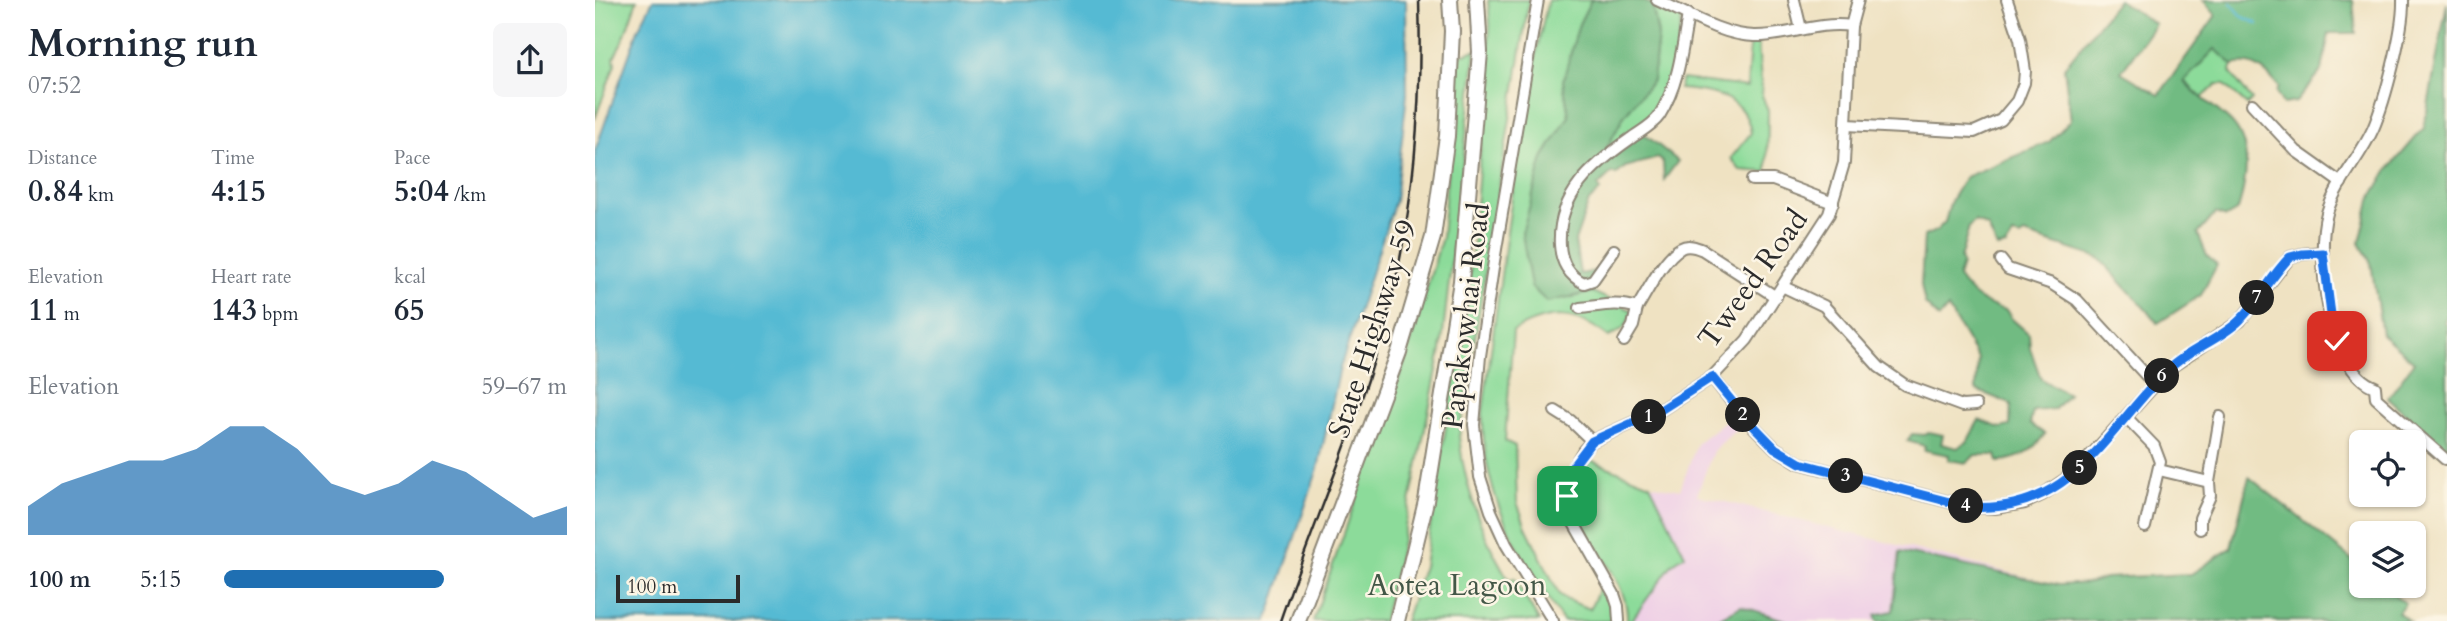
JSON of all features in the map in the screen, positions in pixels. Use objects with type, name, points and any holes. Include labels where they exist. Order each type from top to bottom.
[{"type":"main road","name":"State Highway 59","points":[[1299,621],[1399,352],[1433,237],[1447,136],[1452,31],[1450,0]]},
{"type":"main road","name":"State Highway 59","points":[[1397,621],[1426,501],[1461,281],[1480,52],[1477,0]]},
{"type":"street","name":"Papakowhai Road","points":[[1538,0],[1494,261],[1478,368],[1474,425],[1478,467],[1490,511],[1506,544],[1553,621]]},
{"type":"street","points":[[1657,0],[1742,35],[1756,37],[1833,24],[1851,26]]},
{"type":"street","points":[[1794,0],[1801,29]]},
{"type":"street","name":"Tweed Road","points":[[1592,441],[1659,411],[1712,377],[1747,340],[1784,287],[1829,214],[1844,163],[1851,26],[1858,0]]},
{"type":"street","points":[[1847,125],[1975,131],[2001,120],[2017,101],[2024,83],[2025,71],[2020,38],[2007,0]]},
{"type":"street","points":[[2403,0],[2402,18],[2388,83],[2373,130],[2341,183],[2326,217],[2323,253],[2332,322],[2344,358],[2358,378],[2375,387],[2376,398],[2445,459]]},
{"type":"street","points":[[1614,250],[1593,280],[1584,283],[1569,274],[1560,245],[1566,207],[1578,182],[1599,160],[1647,127],[1658,116],[1677,78],[1688,14]]},
{"type":"street","points":[[2252,104],[2296,151],[2341,183]]},
{"type":"street","points":[[1752,180],[1773,180],[1833,203]]},
{"type":"street","points":[[1624,341],[1633,326],[1637,309],[1669,258],[1682,247],[1692,246],[1703,250],[1776,297]]},
{"type":"street","points":[[1712,377],[1775,448],[1800,463],[1969,507],[2015,506],[2042,495],[2076,472],[2177,362],[2240,321],[2290,257],[2323,253]]},
{"type":"street","points":[[2001,260],[2008,269],[2052,284],[2077,300],[2155,385]]},
{"type":"street","points":[[1784,287],[1824,306],[1879,367],[1905,385],[1962,406],[1976,405]]},
{"type":"street","points":[[1580,308],[1625,304],[1637,309]]},
{"type":"street","points":[[1555,411],[1571,421],[1592,441],[1569,475],[1568,504],[1571,518],[1614,594],[1619,621]]},
{"type":"street","points":[[2200,529],[2200,518],[2210,496],[2209,482],[2220,417]]},
{"type":"street","points":[[2127,418],[2154,446],[2160,462],[2145,527]]},
{"type":"street","points":[[2159,470],[2209,482]]},
{"type":"shaded area","points":[[1734,414],[1742,424],[1713,451],[1697,495],[2059,585],[2060,621],[1631,621],[1673,563],[1685,555],[1650,484],[1680,490],[1697,443]]},
{"type":"green space","points":[[595,0],[637,0],[614,57],[615,64],[595,119]]},
{"type":"green space","name":"Aotea Lagoon","points":[[1488,0],[1529,0],[1459,437],[1465,475],[1482,529],[1509,580],[1514,578],[1539,621],[1405,621],[1424,566],[1472,260],[1490,25]]},
{"type":"green space","points":[[1548,0],[1591,0],[1579,24],[1563,81],[1569,116],[1543,158],[1566,299],[1593,292],[1633,311],[1625,327],[1609,337],[1585,322],[1563,316],[1539,319],[1513,331],[1505,441],[1515,446],[1517,502],[1526,527],[1559,594],[1590,609],[1601,585],[1610,605],[1611,621],[1563,621],[1517,547],[1505,521],[1488,469],[1484,440],[1483,410],[1511,204],[1527,101]]},
{"type":"green space","points":[[1591,0],[1640,0],[1652,4],[1658,35],[1653,80],[1624,116],[1605,151],[1610,157],[1643,133],[1678,161],[1664,180],[1663,162],[1658,158],[1625,167],[1616,175],[1612,173],[1598,186],[1600,191],[1589,201],[1575,241],[1580,274],[1597,271],[1593,292],[1547,302],[1531,287],[1522,233],[1543,158],[1569,116],[1563,81],[1579,24]]},
{"type":"green space","points":[[2118,0],[2155,24],[2121,72],[2159,95],[2216,15],[2203,0],[2353,0],[2356,33],[2329,33],[2322,70],[2296,102],[2283,104],[2276,92],[2279,87],[2270,76],[2253,65],[2233,65],[2215,49],[2184,81],[2238,130],[2245,152],[2245,176],[2238,210],[2226,217],[2216,213],[2198,234],[2207,256],[2217,265],[2201,295],[2158,323],[2099,258],[2024,234],[2020,237],[2013,235],[2006,246],[1997,248],[1988,227],[1975,221],[1969,227],[1958,277],[1979,299],[2006,310],[2029,334],[2030,348],[2041,379],[2068,394],[2055,409],[2033,411],[2030,424],[2045,434],[2025,454],[1998,462],[1996,455],[1975,455],[1967,463],[1948,460],[1949,455],[1924,450],[1925,446],[1907,441],[1912,434],[1925,435],[1929,432],[1943,435],[1941,444],[1957,448],[1967,442],[1979,420],[2000,428],[2010,426],[2011,404],[1976,390],[1978,359],[1948,308],[1939,318],[1925,304],[1921,285],[1924,236],[1936,231],[1945,222],[1951,201],[1965,177],[2049,142],[2071,120],[2064,68]]},
{"type":"green space","points":[[2447,3],[2447,316],[2444,322],[2447,326],[2447,451],[2388,398],[2414,362],[2382,334],[2371,263],[2360,243],[2370,200],[2387,171],[2424,128]]},
{"type":"green space","points":[[1652,4],[1682,18],[1673,76],[1655,115],[1605,151],[1624,116],[1653,80],[1658,35]]},
{"type":"green space","points":[[1750,42],[1758,42],[1762,95],[1768,111],[1767,172],[1740,170],[1731,158],[1751,133],[1748,121],[1734,103],[1715,94],[1679,89],[1682,79],[1747,87]]},
{"type":"green space","points":[[2215,48],[2233,65],[2230,72],[2252,100],[2247,105],[2224,84],[2217,84],[2202,98],[2184,81]]},
{"type":"green space","points":[[1476,50],[1441,350],[1397,566],[1383,621],[1313,621],[1405,361],[1442,237],[1457,56]]},
{"type":"green space","points":[[1585,458],[1650,484],[1685,555],[1673,563],[1631,621],[1627,621],[1625,600],[1581,520],[1575,500],[1575,480]]},
{"type":"green space","points":[[2249,477],[2349,557],[2349,598],[2399,598],[2405,603],[2398,612],[2409,621],[1877,621],[1875,615],[1893,611],[1900,552],[2059,585],[2090,583],[2105,578],[2191,574],[2231,548]]},
{"type":"green space","points":[[1741,606],[1787,621],[1715,621]]},
{"type":"water","points":[[653,0],[1406,0],[1407,94],[1395,201],[1340,368],[1318,468],[1267,621],[595,621],[595,151],[638,30]]},
{"type":"waterway","points":[[2231,3],[2243,17],[2258,24]]},
{"type":"railway","points":[[1280,621],[1354,422],[1391,300],[1406,226],[1415,151],[1419,0]]},
{"type":"route","points":[[1567,496],[1569,475],[1573,466],[1592,441],[1639,422],[1687,395],[1712,377],[1775,448],[1800,463],[1969,507],[2015,506],[2042,495],[2076,472],[2170,368],[2240,321],[2290,257],[2323,253],[2337,341]]}]
